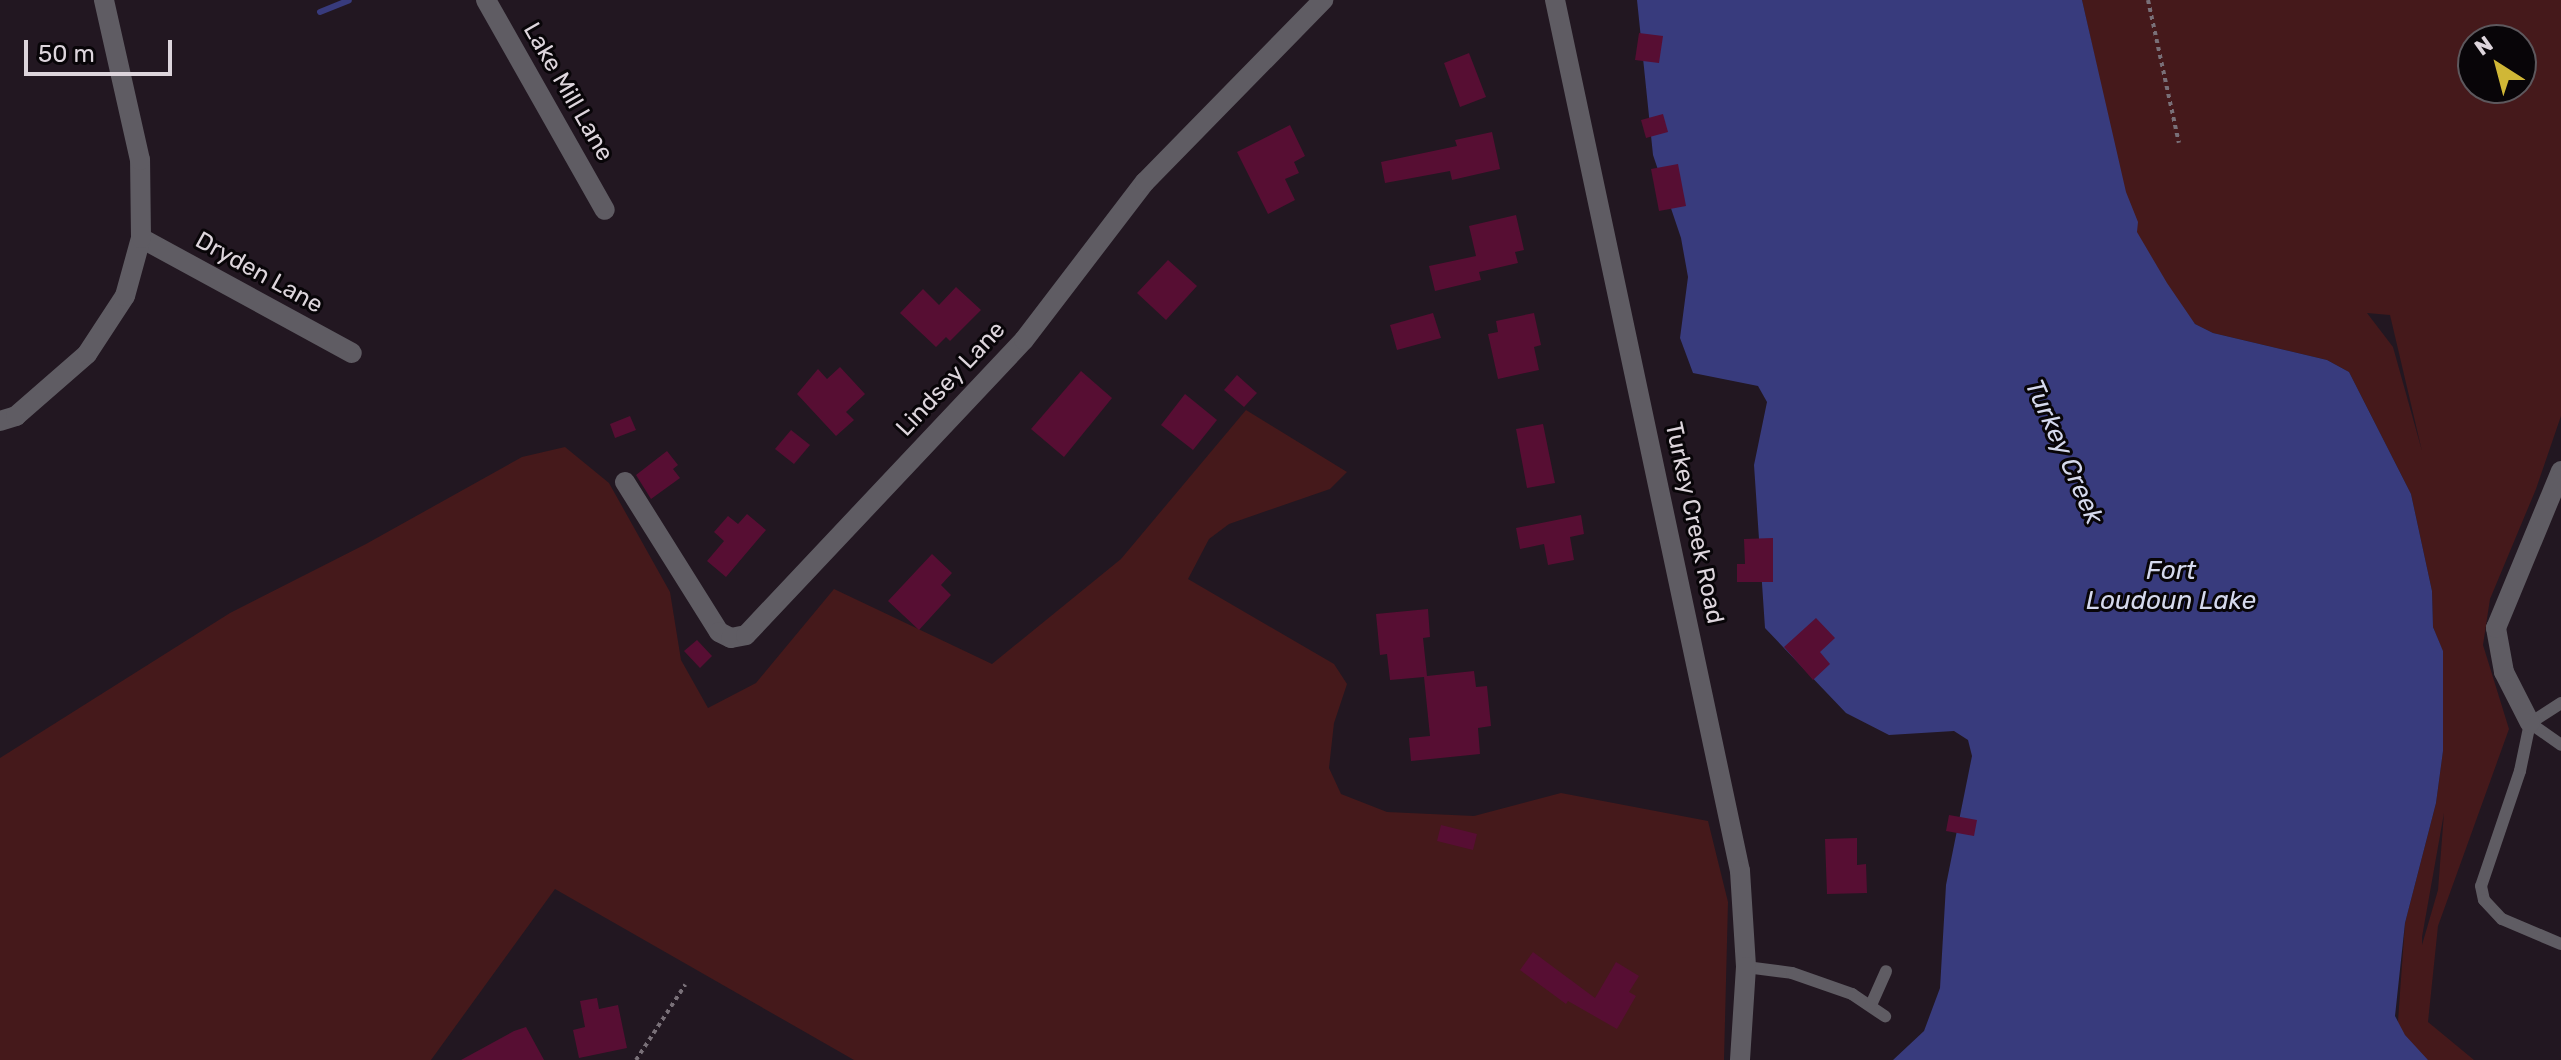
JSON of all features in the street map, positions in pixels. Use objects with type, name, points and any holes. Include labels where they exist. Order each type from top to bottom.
[{"type":"street","points":[[0,421],[16,416],[87,354],[125,296],[141,238],[140,160],[104,0]]},
{"type":"street","name":"Lake Mill Lane","points":[[486,0],[605,210]]},
{"type":"street","name":"Lindsey Lane","points":[[625,482],[719,632],[731,638],[746,635],[1024,340],[1145,182],[1323,0]]},
{"type":"street","name":"Turkey Creek Road","points":[[1555,0],[1737,856],[1746,967],[1740,1060]]},
{"type":"street","name":"Dryden Lane","points":[[141,238],[352,353]]},
{"type":"street","points":[[2530,723],[2504,672],[2496,628],[2560,474]]},
{"type":"lane","points":[[2561,703],[2530,723],[2520,771],[2481,886],[2484,900],[2502,919],[2561,944]]},
{"type":"lane","points":[[2530,723],[2561,745]]},
{"type":"lane","points":[[1746,967],[1792,973],[1852,994],[1885,1016]]},
{"type":"lane","points":[[1871,1005],[1886,971]]},
{"type":"path","points":[[2148,0],[2179,143]]},
{"type":"path","points":[[636,1060],[685,985]]},
{"type":"shaded area","points":[[2082,0],[2561,0],[2561,416],[2536,489],[2490,599],[2483,645],[2509,729],[2438,926],[2428,1022],[2474,1060],[2428,1060],[2397,1035],[2405,923],[2436,803],[2443,751],[2443,652],[2433,627],[2432,591],[2411,494],[2349,372],[2327,360],[2213,333],[2195,324],[2125,233],[2099,77]],"holes":[[[2367,313],[2390,315],[2422,451],[2393,347]],[[2444,813],[2438,890],[2422,945],[2422,937]]]},
{"type":"shaded area","points":[[1246,410],[1347,472],[1330,489],[1229,524],[1209,539],[1188,579],[1334,664],[1347,684],[1334,723],[1329,768],[1341,794],[1387,812],[1474,816],[1561,793],[1708,821],[1728,902],[1724,1060],[854,1060],[555,889],[431,1060],[0,1060],[0,758],[230,613],[366,544],[522,457],[565,447],[609,483],[670,592],[681,660],[708,708],[756,683],[834,589],[992,664],[1121,559]]},
{"type":"water","name":"Fort Loudoun Lake","points":[[1637,0],[2082,0],[2126,192],[2138,222],[2137,232],[2167,283],[2195,324],[2213,333],[2327,360],[2349,372],[2411,494],[2432,591],[2433,627],[2443,651],[2443,751],[2436,803],[2405,923],[2395,1016],[2405,1035],[2428,1060],[1893,1060],[1924,1031],[1940,988],[1946,885],[1972,756],[1968,740],[1954,731],[1889,735],[1846,713],[1765,628],[1754,465],[1767,402],[1758,386],[1693,373],[1680,338],[1688,277],[1681,238],[1653,155]]},
{"type":"building","points":[[1639,33],[1663,36],[1659,63],[1635,60]]},
{"type":"building","points":[[1469,53],[1486,97],[1460,107],[1444,63]]},
{"type":"building","points":[[1663,114],[1668,132],[1646,138],[1641,120]]},
{"type":"building","points":[[1290,125],[1305,156],[1294,162],[1299,173],[1285,179],[1295,200],[1268,214],[1237,152]]},
{"type":"building","points":[[1492,132],[1500,169],[1452,180],[1450,171],[1385,183],[1381,162],[1457,146],[1455,140]]},
{"type":"building","points":[[1678,164],[1686,206],[1659,211],[1651,169]]},
{"type":"building","points":[[1516,215],[1524,250],[1515,252],[1518,263],[1479,272],[1481,280],[1435,291],[1429,266],[1476,256],[1469,226]]},
{"type":"building","points":[[1168,260],[1197,286],[1166,320],[1137,293]]},
{"type":"building","points":[[956,287],[981,310],[950,341],[946,337],[936,347],[900,313],[923,289],[939,305]]},
{"type":"building","points":[[1433,313],[1441,338],[1397,350],[1390,325]]},
{"type":"building","points":[[1534,313],[1541,345],[1534,347],[1539,370],[1498,379],[1488,334],[1498,332],[1496,321]]},
{"type":"building","points":[[840,367],[865,394],[846,412],[854,420],[836,436],[797,394],[818,369],[827,379]]},
{"type":"building","points":[[1081,371],[1112,398],[1064,457],[1031,429]]},
{"type":"building","points":[[1237,375],[1257,393],[1244,407],[1224,390]]},
{"type":"building","points":[[1185,394],[1217,420],[1193,450],[1161,425]]},
{"type":"building","points":[[630,416],[636,430],[615,438],[610,424]]},
{"type":"building","points":[[1543,424],[1555,483],[1527,488],[1516,429]]},
{"type":"building","points":[[791,430],[810,445],[794,464],[775,449]]},
{"type":"building","points":[[667,451],[678,465],[673,469],[680,478],[651,499],[636,475]]},
{"type":"building","points":[[747,514],[766,530],[726,577],[707,561],[724,541],[714,532],[728,516],[738,524]]},
{"type":"building","points":[[1581,515],[1584,534],[1570,537],[1574,560],[1548,565],[1544,544],[1520,549],[1516,528]]},
{"type":"building","points":[[1773,538],[1773,582],[1737,582],[1737,564],[1745,564],[1744,539]]},
{"type":"building","points":[[932,554],[952,573],[941,585],[951,595],[919,630],[888,601]]},
{"type":"building","points":[[1428,609],[1430,637],[1423,638],[1427,676],[1474,671],[1476,687],[1487,686],[1491,726],[1478,728],[1480,754],[1411,761],[1409,738],[1430,736],[1424,677],[1390,680],[1387,654],[1380,655],[1376,614]]},
{"type":"building","points":[[1816,618],[1835,638],[1820,652],[1830,664],[1813,680],[1784,647]]},
{"type":"building","points":[[697,640],[712,656],[700,668],[684,651]]},
{"type":"building","points":[[1949,815],[1977,820],[1974,836],[1946,831]]},
{"type":"building","points":[[1441,825],[1477,834],[1473,850],[1437,841]]},
{"type":"building","points":[[1857,838],[1857,865],[1866,864],[1867,893],[1827,894],[1825,839]]},
{"type":"building","points":[[1533,952],[1595,998],[1616,962],[1639,976],[1629,992],[1636,996],[1617,1029],[1568,1001],[1566,1004],[1520,970]]},
{"type":"building","points":[[597,998],[599,1009],[618,1005],[627,1048],[579,1058],[573,1030],[585,1027],[580,1001]]},
{"type":"building","points":[[526,1027],[544,1060],[461,1060],[514,1031]]},
{"type":"waterway","points":[[320,12],[349,0]]},
{"type":"water label","name":"Turkey Creek","points":[[2064,452]]}]
